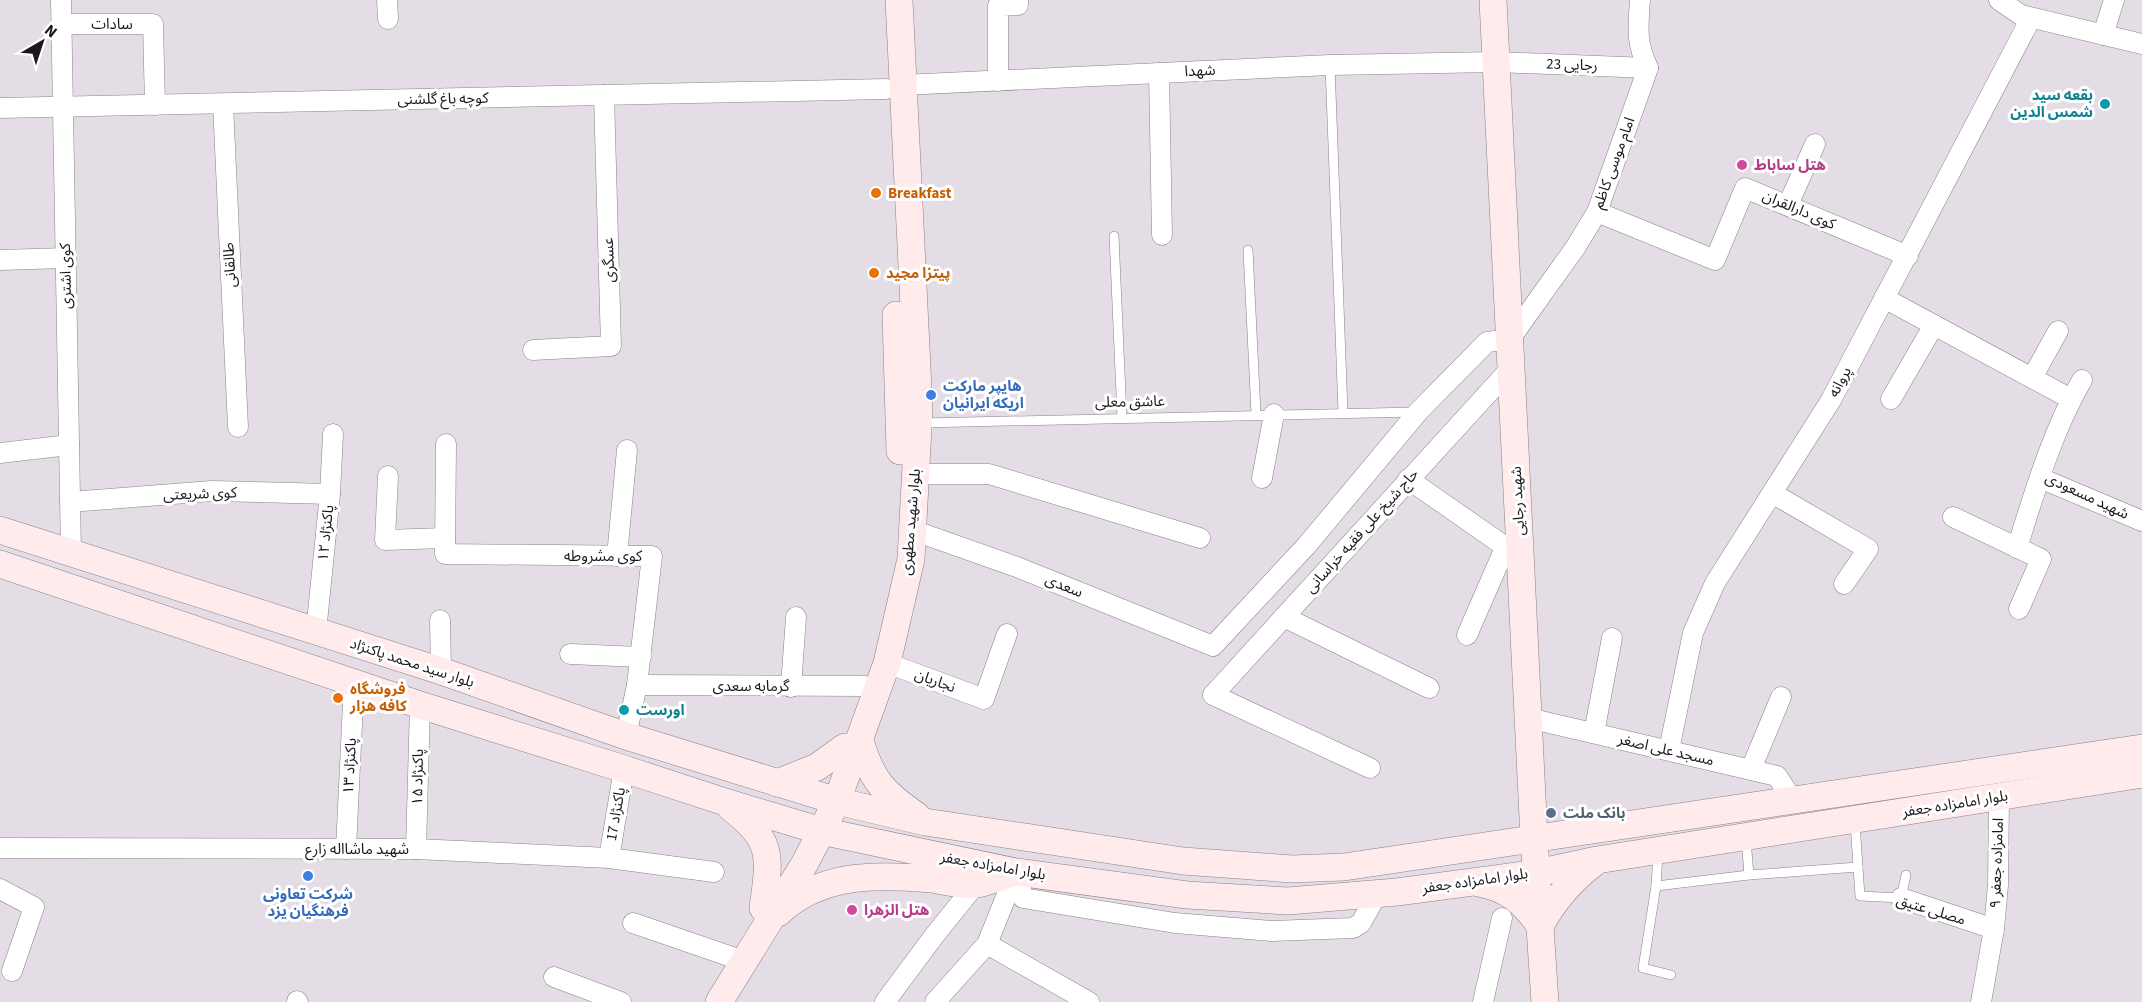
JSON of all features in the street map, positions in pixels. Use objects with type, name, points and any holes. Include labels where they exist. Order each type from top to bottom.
[{"type":"main road","name":"بلوار شهید مطهری","points":[[719,1002],[830,799],[887,663],[911,559],[918,423],[895,87],[883,0]]},
{"type":"main road","name":"بلوار شهید مطهری","points":[[852,744],[894,573],[900,488],[895,87],[899,0]]},
{"type":"main road","name":"شهید رجایی","points":[[1493,0],[1510,339],[1513,552],[1528,718],[1545,1002]]},
{"type":"main road","name":"بلوار سید محمد پاکنژاد","points":[[0,530],[441,671],[626,736],[830,799]]},
{"type":"main road","points":[[0,564],[420,705],[814,829]]},
{"type":"main road","points":[[382,692],[390,655]]},
{"type":"main road","points":[[777,783],[817,767],[852,744],[866,761],[877,784],[925,822]]},
{"type":"main road","name":"بلوار امامزاده جعفر","points":[[830,799],[925,822],[1183,861],[1292,869],[1344,867],[2142,748]]},
{"type":"main road","name":"بلوار امامزاده جعفر","points":[[814,829],[1016,872],[1187,895],[1288,901],[1377,894],[1537,873],[1609,858],[2142,774]]},
{"type":"main road","points":[[1532,791],[1545,806],[1580,831]]},
{"type":"main road","points":[[1498,843],[1515,830],[1526,811],[1532,791]]},
{"type":"main road","points":[[725,802],[749,821],[761,836],[765,846],[768,874],[764,916]]},
{"type":"main road","points":[[1473,882],[1494,885],[1513,895],[1528,908],[1540,926],[1550,907],[1564,889],[1609,858],[1605,844],[1605,832],[1615,826]]},
{"type":"main road","points":[[764,916],[814,889],[851,877],[880,875],[975,885],[1016,872]]},
{"type":"main road","name":"بلوار شهید مطهری","points":[[704,1002],[732,957],[764,916]]},
{"type":"street","name":"کوی اشتری","points":[[61,0],[71,552]]},
{"type":"street","points":[[998,81],[998,6],[1018,5],[1018,0]]},
{"type":"street","points":[[1640,0],[1638,27],[1640,51],[1648,68]]},
{"type":"street","points":[[1999,0],[2021,15],[2142,44]]},
{"type":"street","points":[[2103,35],[2114,0]]},
{"type":"street","name":"پروانه","points":[[1669,750],[1693,633],[1715,583],[1831,400],[2031,18]]},
{"type":"street","name":"سادات","points":[[61,24],[153,24],[155,105]]},
{"type":"street","name":"شهدا","points":[[895,87],[1330,65],[1496,62]]},
{"type":"street","name":"رجایی 23","points":[[1496,62],[1648,68]]},
{"type":"street","name":"امام موسی کاظم","points":[[1510,339],[1597,213],[1648,68]]},
{"type":"street","points":[[1159,73],[1162,235]]},
{"type":"street","name":"کوچه باغ گلشنی","points":[[0,108],[895,87]]},
{"type":"street","name":"عسگری","points":[[533,350],[611,346],[604,95]]},
{"type":"street","name":"طالقانی","points":[[223,104],[238,426]]},
{"type":"street","points":[[1788,205],[1815,144]]},
{"type":"street","name":"کوی دارالقران","points":[[1597,213],[1714,260],[1745,188],[1908,256]]},
{"type":"street","points":[[0,260],[66,258]]},
{"type":"street","points":[[1884,298],[2071,399]]},
{"type":"street","points":[[1891,399],[1934,325]]},
{"type":"street","points":[[2032,378],[2058,331]]},
{"type":"street","points":[[1418,412],[1487,342],[1510,339]]},
{"type":"street","name":"حاج شیخ علی فقیه خراسانی","points":[[1370,768],[1213,694],[1511,368]]},
{"type":"street","name":"شهید مسعودی","points":[[2082,380],[2071,399],[2040,478],[2142,521]]},
{"type":"street","name":"سعدی","points":[[912,530],[1017,567],[1214,646],[1307,545],[1418,412]]},
{"type":"street","points":[[1262,478],[1265,414]]},
{"type":"street","name":"پاکنژاد ۱۲","points":[[316,632],[330,494],[333,434]]},
{"type":"street","points":[[445,546],[446,444]]},
{"type":"street","points":[[0,453],[69,445]]},
{"type":"street","points":[[617,556],[627,450]]},
{"type":"street","points":[[916,474],[989,474],[1200,538]]},
{"type":"street","name":"کوی مشروطه","points":[[388,476],[385,540],[445,546],[652,556],[637,685],[626,736]]},
{"type":"street","points":[[2017,548],[2040,478]]},
{"type":"street","points":[[1408,479],[1513,552],[1467,635]]},
{"type":"street","name":"کوی شریعتی","points":[[70,502],[212,491],[330,494]]},
{"type":"street","points":[[1772,493],[1868,549],[1845,584]]},
{"type":"street","points":[[1953,517],[2041,559],[2019,609]]},
{"type":"street","points":[[791,687],[796,617]]},
{"type":"street","points":[[1284,617],[1429,688]]},
{"type":"street","points":[[440,620],[441,671]]},
{"type":"street","name":"نجاریان","points":[[887,663],[984,699],[1007,634]]},
{"type":"street","points":[[1594,733],[1612,638]]},
{"type":"street","points":[[570,654],[641,657]]},
{"type":"street","name":"پاکنژاد ۱۳","points":[[346,849],[354,682]]},
{"type":"street","name":"گرمابه سعدی","points":[[637,685],[865,686]]},
{"type":"street","points":[[1751,769],[1781,697]]},
{"type":"street","name":"پاکنژاد ۱۵","points":[[416,849],[420,705]]},
{"type":"street","name":"مسجد علی اصغر","points":[[1528,718],[1777,776],[1792,799]]},
{"type":"street","name":"پاکنژاد 17","points":[[609,858],[624,769]]},
{"type":"street","name":"امامزاده جعفر ۹","points":[[1981,1002],[1994,930],[1998,885],[1999,797]]},
{"type":"street","name":"شهید ماشااله زارع","points":[[0,848],[416,849],[609,858],[714,872]]},
{"type":"street","points":[[935,1002],[987,944],[1016,872]]},
{"type":"street","points":[[885,1002],[975,885]]},
{"type":"street","points":[[0,889],[34,907],[12,971]]},
{"type":"street","name":"مصلی عتیق","points":[[1901,898],[1994,930]]},
{"type":"street","points":[[1483,1002],[1502,918]]},
{"type":"street","points":[[633,923],[732,957]]},
{"type":"street","points":[[987,944],[1089,1002]]},
{"type":"street","points":[[554,977],[621,1002]]},
{"type":"lane","points":[[1330,65],[1343,412]]},
{"type":"lane","points":[[1114,236],[1122,417]]},
{"type":"lane","points":[[1248,250],[1265,414]]},
{"type":"lane","name":"عاشق معلی","points":[[918,423],[1418,412]]},
{"type":"lane","points":[[1656,886],[1749,875],[1858,867],[1855,819]]},
{"type":"lane","points":[[1746,836],[1749,875]]},
{"type":"lane","points":[[1658,850],[1656,886],[1643,968],[1671,975]]},
{"type":"lane","name":"مصلی عتیق","points":[[1858,867],[1860,896],[1901,898]]},
{"type":"lane","points":[[1901,898],[1906,875]]},
{"type":"place","name":"بقعه سید شمس الدین","points":[[2105,104]]},
{"type":"place","name":"هتل ساباط","points":[[1742,165]]},
{"type":"place","name":"Breakfast","points":[[876,193]]},
{"type":"place","name":"پیتزا مجید","points":[[874,273]]},
{"type":"place","name":"هایپر مارکت اریکه ایرانیان","points":[[931,395]]},
{"type":"place","name":"فروشگاه کافه هزار","points":[[338,698]]},
{"type":"place","name":"اورست","points":[[624,710]]},
{"type":"place","name":"بانک ملت","points":[[1551,813]]},
{"type":"place","name":"شرکت تعاونی فرهنگیان یزد","points":[[308,876]]},
{"type":"place","name":"هتل الزهرا","points":[[852,910]]}]
